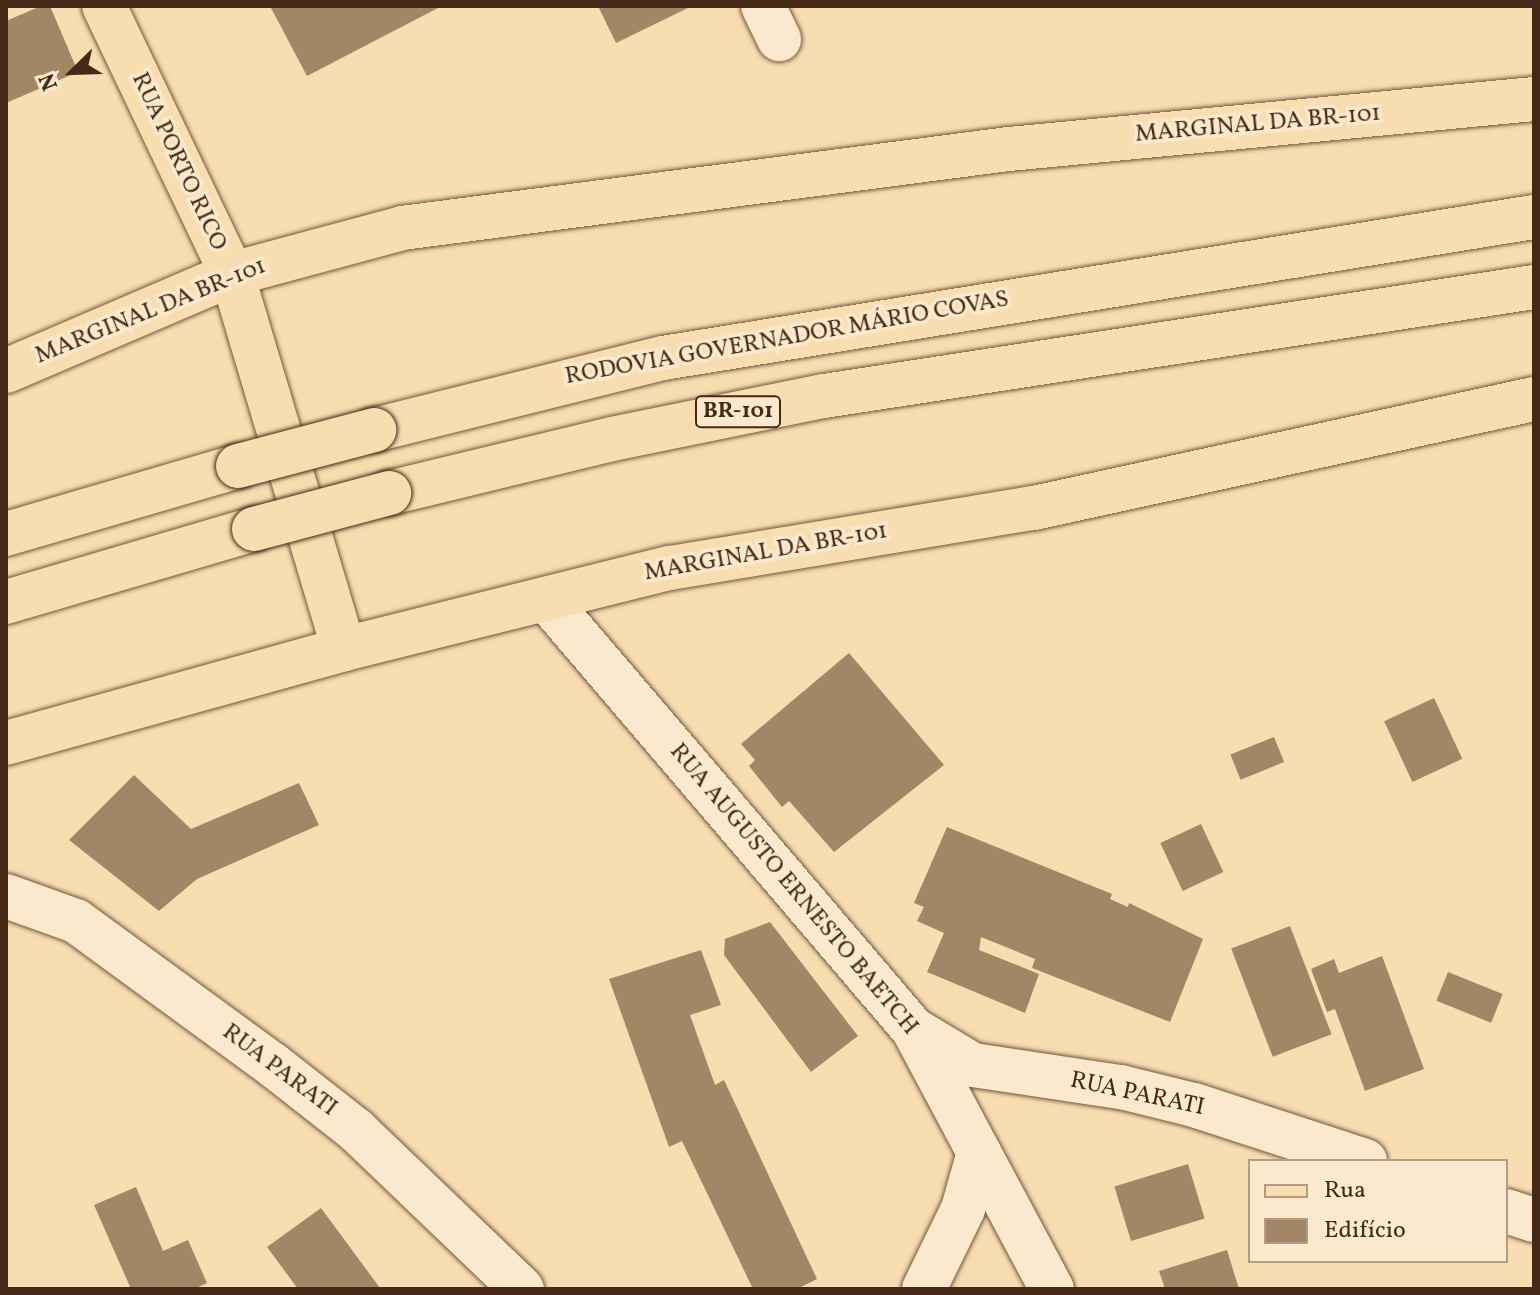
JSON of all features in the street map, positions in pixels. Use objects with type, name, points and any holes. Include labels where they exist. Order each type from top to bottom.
[{"type":"main road","name":"RUA PORTO RICO","points":[[104,6],[232,274],[344,649]]},
{"type":"main road","name":"MARGINAL DA BR-101","points":[[6,371],[232,274],[337,243],[473,216],[994,150],[1534,99]]},
{"type":"main road","name":"RODOVIA GOVERNADOR MÁRIO COVAS","points":[[6,534],[238,466],[663,358],[1534,217]]},
{"type":"main road","name":"BR-101","points":[[6,602],[254,529],[612,439],[824,396],[1534,287]]},
{"type":"main road","name":"MARGINAL DA BR-101","points":[[6,743],[344,649],[751,551],[1034,508],[1534,399]]},
{"type":"street","name":"RUA AUGUSTO ERNESTO BAETCH","points":[[546,599],[913,1029],[1052,1289]]},
{"type":"street","name":"RUA PARATI","points":[[6,896],[76,921],[356,1130],[435,1202],[522,1289]]},
{"type":"street","name":"RUA PARATI","points":[[913,1029],[973,1065],[1150,1094],[1359,1159]]},
{"type":"street","points":[[924,1289],[963,1209],[979,1152]]},
{"type":"street","points":[[435,1202],[481,1289]]},
{"type":"street","points":[[1508,1212],[1534,1220]]},
{"type":"building","points":[[41,6],[50,6],[78,72],[6,103],[6,21]]},
{"type":"building","points":[[270,6],[437,6],[438,8],[307,76]]},
{"type":"building","points":[[598,6],[692,6],[616,43]]},
{"type":"building","points":[[849,653],[944,765],[834,852],[789,801],[782,807],[749,766],[755,760],[741,744]]},
{"type":"building","points":[[1434,698],[1462,759],[1412,782],[1384,721]]},
{"type":"building","points":[[1274,737],[1284,762],[1241,780],[1230,755]]},
{"type":"building","points":[[134,775],[191,829],[299,783],[319,825],[197,879],[159,911],[69,840]]},
{"type":"building","points":[[1201,824],[1223,872],[1183,891],[1160,843]]},
{"type":"building","points":[[947,827],[1112,894],[1110,899],[1128,907],[1129,903],[1203,939],[1170,1022],[1032,968],[1035,959],[981,937],[979,950],[1039,974],[1025,1013],[927,972],[944,933],[917,921],[924,907],[914,903]]},
{"type":"building","points":[[770,922],[858,1036],[811,1072],[724,955],[725,939]]},
{"type":"building","points":[[1290,926],[1332,1034],[1273,1057],[1231,949]]},
{"type":"building","points":[[701,950],[721,1005],[690,1015],[715,1085],[724,1080],[817,1279],[797,1289],[753,1289],[682,1141],[669,1147],[609,979]]},
{"type":"building","points":[[1382,956],[1424,1069],[1365,1091],[1335,1009],[1327,1012],[1311,969],[1334,959],[1339,973]]},
{"type":"building","points":[[1448,972],[1503,994],[1491,1023],[1436,1001]]},
{"type":"building","points":[[1188,1164],[1205,1219],[1131,1241],[1114,1187]]},
{"type":"building","points":[[136,1187],[163,1251],[188,1240],[207,1283],[194,1289],[131,1289],[94,1205]]},
{"type":"building","points":[[321,1208],[380,1288],[298,1289],[267,1247]]},
{"type":"building","points":[[1227,1250],[1239,1289],[1165,1289],[1159,1271]]}]
